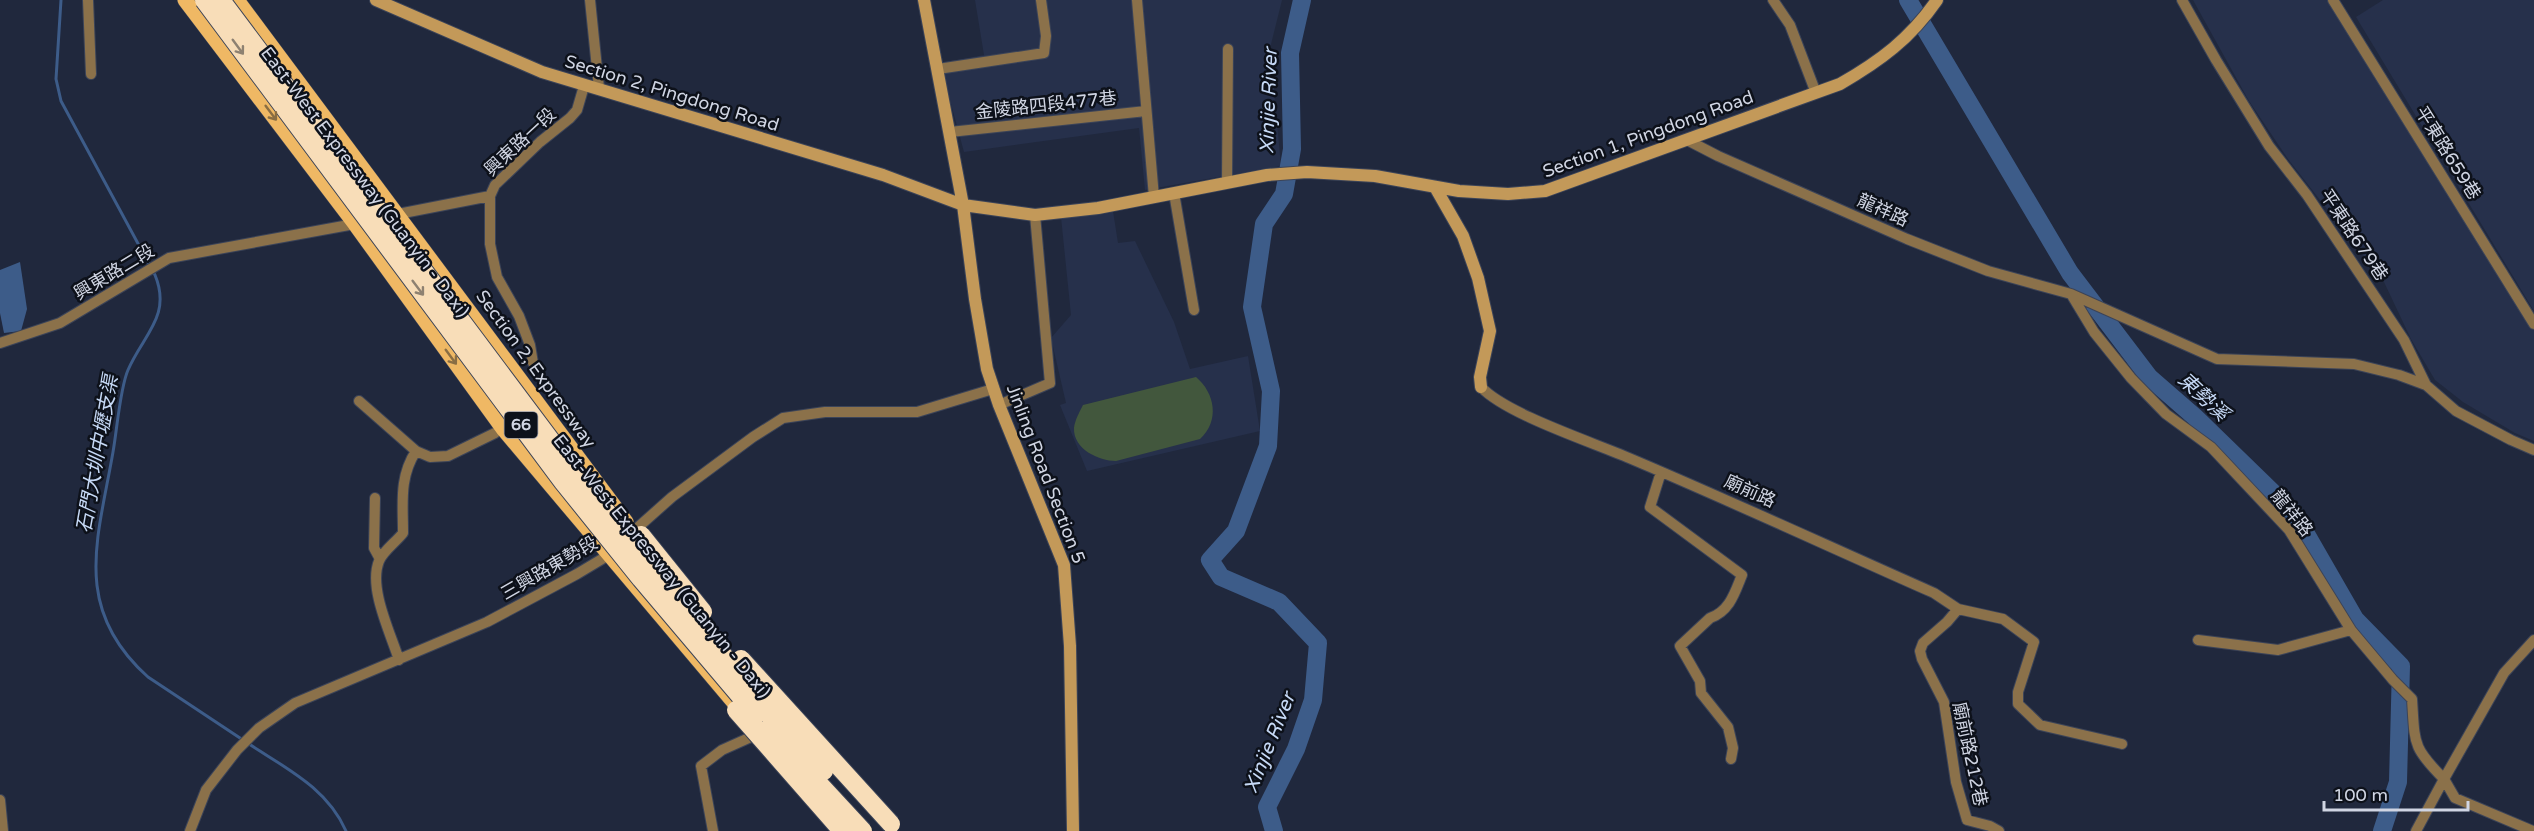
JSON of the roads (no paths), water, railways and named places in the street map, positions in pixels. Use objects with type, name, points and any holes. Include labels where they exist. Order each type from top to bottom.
[{"type":"highway","name":"East-West Expressway (Guanyin - Daxi)","points":[[204,0],[471,346]]},
{"type":"highway","name":"East-West Expressway (Guanyin - Daxi)","points":[[221,0],[471,346],[563,482],[641,579],[762,722],[862,831]]},
{"type":"highway","points":[[471,346],[509,374],[748,667],[886,829]]},
{"type":"highway","points":[[471,346],[527,450],[755,733],[842,831]]},
{"type":"main road","name":"66","points":[[184,0],[355,224],[504,430],[756,729],[849,831]]},
{"type":"main road","name":"Section 2, Expressway","points":[[237,0],[633,532],[736,662],[886,829]]},
{"type":"street","points":[[88,0],[91,74]]},
{"type":"street","name":"Section 2, Pingdong Road","points":[[376,0],[542,72],[883,175],[963,205]]},
{"type":"street","points":[[591,0],[599,88]]},
{"type":"street","name":"Jinling Road Section 5","points":[[924,0],[963,205],[987,369],[999,405],[1064,565],[1070,646],[1073,831]]},
{"type":"street","points":[[938,69],[1044,53],[1046,36],[1041,0]]},
{"type":"street","points":[[1137,0],[1154,197]]},
{"type":"street","points":[[1773,0],[1790,24],[1816,93]]},
{"type":"street","name":"Section 1, Pingdong Road","points":[[963,205],[1035,215],[1098,208],[1267,175],[1307,172],[1375,176],[1459,191],[1508,194],[1545,190],[1840,84],[1899,46],[1926,17],[1937,0]]},
{"type":"street","name":"平東路679巷","points":[[2182,0],[2269,146],[2307,195],[2404,340],[2426,385],[2456,411],[2534,450]]},
{"type":"street","name":"平東路659巷","points":[[2333,0],[2534,324]]},
{"type":"street","points":[[1227,183],[1228,49]]},
{"type":"street","name":"興東路一段","points":[[355,224],[490,196],[495,184],[577,111],[584,86]]},
{"type":"street","name":"金陵路四段477巷","points":[[950,132],[1146,111]]},
{"type":"street","name":"龍祥路","points":[[1687,140],[1718,156],[1947,255],[1988,271],[2071,294],[2217,359],[2354,364],[2426,385]]},
{"type":"street","name":"廟前路","points":[[1435,187],[1463,236],[1478,278],[1490,331],[1480,378],[1481,387],[1490,397],[1934,593],[1958,609],[2002,619],[2034,642],[2018,692],[2018,704],[2040,725],[2122,744]]},
{"type":"street","points":[[1174,193],[1194,310]]},
{"type":"street","points":[[490,196],[490,244],[496,277],[519,316],[530,345],[533,363]]},
{"type":"street","points":[[999,405],[1050,383],[1035,215]]},
{"type":"street","name":"興東路二段","points":[[0,343],[60,323],[169,258],[355,224]]},
{"type":"street","name":"龍祥路","points":[[2071,294],[2094,332],[2131,378],[2166,414],[2211,447],[2289,530],[2351,630],[2412,699],[2415,739],[2419,751],[2445,778],[2455,798],[2533,831]]},
{"type":"street","name":"三興路東勢段","points":[[190,831],[206,790],[237,750],[259,728],[295,703],[487,622],[577,574],[607,555],[681,490],[783,418],[825,412],[917,412],[993,389]]},
{"type":"street","points":[[360,401],[416,451],[430,457],[448,456],[495,433]]},
{"type":"street","points":[[399,660],[379,599],[376,574],[380,559],[403,532],[402,481],[416,451]]},
{"type":"street","points":[[1661,472],[1650,507],[1742,574],[1730,604],[1716,616],[1710,618],[1680,646],[1700,681],[1701,693],[1728,726],[1733,748],[1731,759]]},
{"type":"street","points":[[375,498],[374,548],[380,559]]},
{"type":"street","name":"廟前路212巷","points":[[1958,609],[1923,643],[1920,651],[1944,702],[1956,782],[1967,820],[1990,826],[1999,831]]},
{"type":"street","points":[[2198,640],[2278,650],[2351,630]]},
{"type":"street","points":[[2416,831],[2504,673],[2534,640]]},
{"type":"street","points":[[713,831],[701,766],[722,750],[751,737]]},
{"type":"street","points":[[0,800],[3,831]]},
{"type":"waterway","name":"石門大圳中壢支渠","points":[[61,0],[56,79],[61,101],[155,275],[160,302],[154,325],[134,358],[123,387],[97,543],[96,571],[99,598],[108,625],[124,651],[148,677],[243,740]]},
{"type":"waterway","name":"Xinjie River","points":[[1274,831],[1267,807],[1296,749],[1313,700],[1318,643],[1279,602],[1221,577],[1210,560],[1236,531],[1268,446],[1271,391],[1252,307],[1264,224],[1284,194],[1292,149],[1290,53],[1302,0]]},
{"type":"waterway","name":"東勢溪","points":[[1908,0],[2070,273],[2149,377],[2195,417],[2294,513],[2355,619],[2401,666],[2398,782],[2382,831]]},
{"type":"waterway","name":"石門大圳中壢支渠","points":[[249,744],[317,791],[338,816],[346,831]]}]
